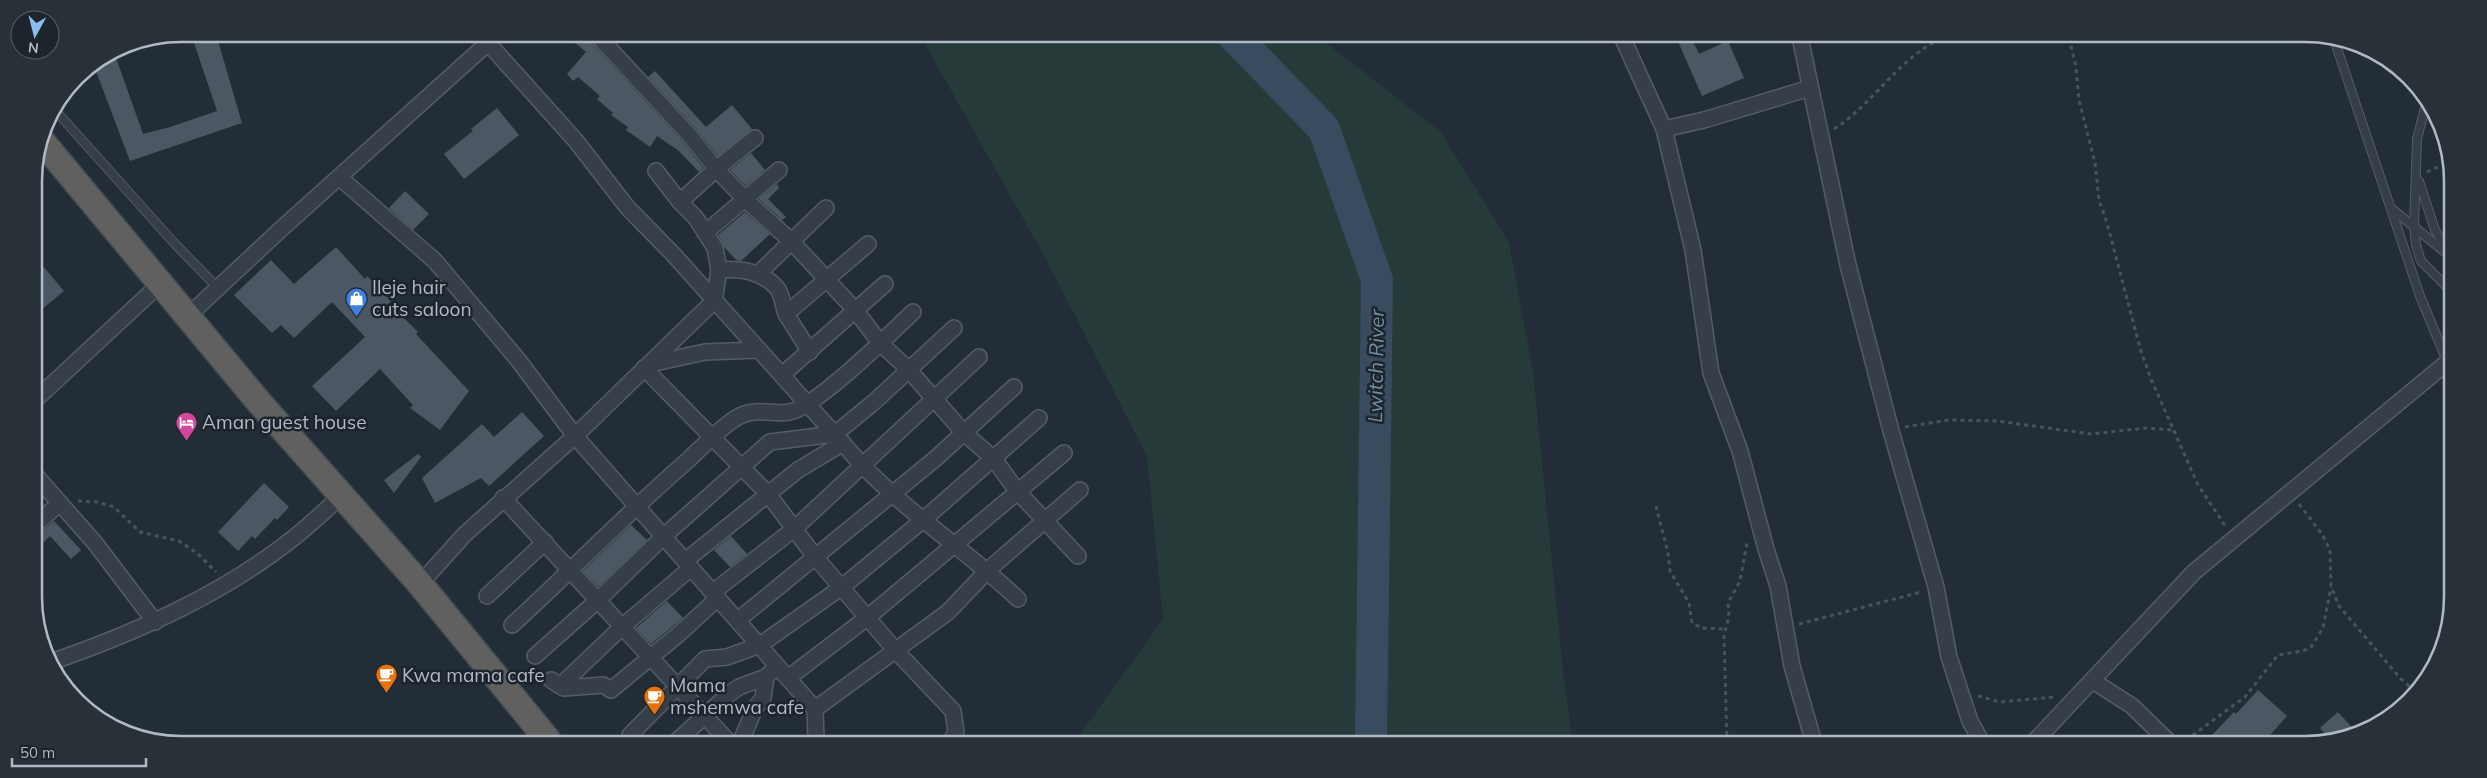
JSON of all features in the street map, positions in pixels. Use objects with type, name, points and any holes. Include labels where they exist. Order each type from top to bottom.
[{"type":"highway","points":[[47,147],[160,284],[420,584],[545,736]]},
{"type":"street","points":[[1624,42],[1664,129],[1693,250],[1711,373],[1740,451],[1756,514],[1778,586],[1792,666],[1812,735]]},
{"type":"street","points":[[1801,42],[1848,265],[1891,431],[1936,587],[1949,657],[1970,721],[1978,735]]},
{"type":"street","points":[[188,316],[339,177],[490,43]]},
{"type":"street","points":[[497,43],[627,207],[863,466],[922,521],[988,570],[1018,599]]},
{"type":"street","points":[[604,43],[746,200],[791,241],[856,311],[880,344],[908,369],[964,433],[994,459],[1017,491],[1078,556]]},
{"type":"street","points":[[1664,129],[1704,120],[1810,88]]},
{"type":"street","points":[[680,202],[716,168],[755,138]]},
{"type":"street","points":[[705,233],[780,170]]},
{"type":"street","points":[[420,584],[466,534],[503,498],[575,436],[714,301],[719,270],[715,248],[696,218],[680,202],[656,171]]},
{"type":"street","points":[[339,177],[435,261],[519,361],[575,436],[815,709],[816,736]]},
{"type":"street","points":[[758,274],[826,208]]},
{"type":"street","points":[[786,314],[868,244]]},
{"type":"street","points":[[719,270],[735,268],[758,274],[778,288],[786,314],[810,352]]},
{"type":"street","points":[[43,393],[160,284]]},
{"type":"street","points":[[782,375],[885,284]]},
{"type":"street","points":[[512,625],[570,571],[636,505],[738,417],[762,410],[790,412],[807,403],[880,344],[913,312]]},
{"type":"street","points":[[954,328],[908,369],[839,438],[768,494],[688,564],[623,626],[556,683],[564,688],[603,685],[611,690],[650,659],[716,595],[794,529],[979,358]]},
{"type":"street","points":[[646,366],[705,352],[759,350]]},
{"type":"street","points":[[2041,735],[2188,579],[2233,537],[2289,494],[2444,363]]},
{"type":"street","points":[[646,366],[712,439],[768,494],[816,558],[896,651],[953,711],[956,732],[954,736]]},
{"type":"street","points":[[738,620],[816,558],[964,433],[1014,387]]},
{"type":"street","points":[[631,736],[630,734],[676,686],[705,659],[727,657],[760,645],[842,587],[922,521],[1039,418]]},
{"type":"street","points":[[535,656],[598,600],[664,536],[770,442],[839,438]]},
{"type":"street","points":[[788,678],[868,617],[1064,453]]},
{"type":"street","points":[[43,484],[95,543],[155,622]]},
{"type":"street","points":[[815,709],[948,612],[988,570],[1080,490]]},
{"type":"street","points":[[58,660],[155,622],[228,582],[296,536],[342,495]]},
{"type":"street","points":[[503,498],[623,626],[650,659],[724,736]]},
{"type":"street","points":[[43,518],[60,503]]},
{"type":"street","points":[[487,596],[545,542]]},
{"type":"street","points":[[682,736],[704,714],[738,687],[766,677],[777,666]]},
{"type":"street","points":[[743,736],[755,708],[763,698],[766,677]]},
{"type":"street","points":[[2093,681],[2132,706],[2162,735]]},
{"type":"lane","points":[[2336,46],[2420,296],[2444,351]]},
{"type":"lane","points":[[2425,110],[2418,139],[2418,178],[2414,226],[2416,245],[2421,261],[2444,284]]},
{"type":"lane","points":[[59,115],[175,244],[218,288]]},
{"type":"lane","points":[[2418,178],[2435,230],[2444,245]]},
{"type":"lane","points":[[2392,209],[2444,250]]},
{"type":"path","points":[[1822,137],[1859,110],[1923,47],[1934,42]]},
{"type":"path","points":[[2070,42],[2076,67],[2079,100],[2095,163],[2101,208],[2107,223],[2140,348],[2172,430],[2198,485],[2233,537]]},
{"type":"path","points":[[2418,178],[2435,168],[2443,166]]},
{"type":"path","points":[[1891,431],[1949,420],[1997,421],[2091,434],[2140,428],[2172,430]]},
{"type":"path","points":[[2192,735],[2245,697],[2278,655],[2303,651],[2311,647],[2323,628],[2331,586],[2330,550],[2312,519],[2289,494]]},
{"type":"path","points":[[60,503],[76,500],[97,502],[114,507],[140,532],[169,537],[187,545],[228,582]]},
{"type":"path","points":[[1656,506],[1666,543],[1670,571],[1689,603],[1692,623],[1702,628],[1725,629]]},
{"type":"path","points":[[1727,735],[1725,629],[1729,617],[1728,603],[1740,581],[1748,538],[1756,514]]},
{"type":"path","points":[[2331,586],[2339,606],[2400,678],[2411,687]]},
{"type":"path","points":[[1785,628],[1936,587]]},
{"type":"path","points":[[1959,687],[1986,700],[2000,702],[2042,697],[2076,699]]},
{"type":"green space","points":[[1325,42],[1441,132],[1509,243],[1533,372],[1564,680],[1572,735],[1079,736],[1163,619],[1147,456],[1047,261],[924,43]]},
{"type":"building","points":[[1678,42],[1693,42],[1699,54],[1729,42],[1744,78],[1702,96]]},
{"type":"building","points":[[194,43],[219,43],[242,123],[130,161],[96,72],[116,59],[143,134],[217,111]]},
{"type":"building","points":[[575,43],[592,43],[684,143],[703,168],[699,172],[679,151],[657,136],[650,147],[626,130],[628,127],[611,115],[613,113],[597,99],[600,96],[578,77],[573,81],[567,74],[586,52]]},
{"type":"building","points":[[655,71],[706,127],[732,105],[752,129],[718,156],[698,131],[648,77]]},
{"type":"building","points":[[497,108],[519,135],[464,179],[444,154],[473,131],[471,129]]},
{"type":"building","points":[[751,153],[765,170],[746,186],[730,170]]},
{"type":"building","points":[[777,184],[779,188],[768,199],[786,217],[782,220],[759,199]]},
{"type":"building","points":[[405,191],[429,214],[413,230],[389,208]]},
{"type":"building","points":[[745,212],[770,234],[741,261],[736,260],[725,248],[718,235]]},
{"type":"building","points":[[336,247],[365,279],[367,276],[391,301],[389,303],[418,332],[416,334],[469,391],[440,430],[410,408],[413,405],[380,369],[336,411],[312,386],[365,337],[332,302],[294,338],[281,325],[272,333],[234,295],[271,260],[294,284]]},
{"type":"building","points":[[43,266],[64,291],[43,308]]},
{"type":"building","points":[[522,412],[544,436],[489,486],[481,478],[435,503],[422,478],[482,424],[494,437]]},
{"type":"building","points":[[418,454],[421,457],[394,493],[384,480]]},
{"type":"building","points":[[264,483],[289,507],[277,520],[275,518],[255,539],[252,536],[238,551],[218,532]]},
{"type":"building","points":[[54,521],[81,550],[71,559],[50,536],[43,543],[43,530]]},
{"type":"building","points":[[631,525],[647,540],[598,587],[583,571]]},
{"type":"building","points":[[731,536],[747,554],[730,567],[714,550]]},
{"type":"building","points":[[667,601],[683,618],[651,644],[636,628]]},
{"type":"building","points":[[2258,690],[2287,716],[2270,735],[2212,735],[2234,712],[2236,714]]},
{"type":"building","points":[[2338,712],[2352,727],[2325,734],[2320,728]]},
{"type":"waterway","name":"Lwitch River","points":[[1240,42],[1324,129],[1377,280],[1371,735]]},
{"type":"place","name":"Ileje hair cuts saloon","points":[[356,317]]},
{"type":"place","name":"Aman guest house","points":[[186,441]]},
{"type":"place","name":"Kwa mama cafe","points":[[386,694]]},
{"type":"place","name":"Mama mshemwa cafe","points":[[654,715]]}]
